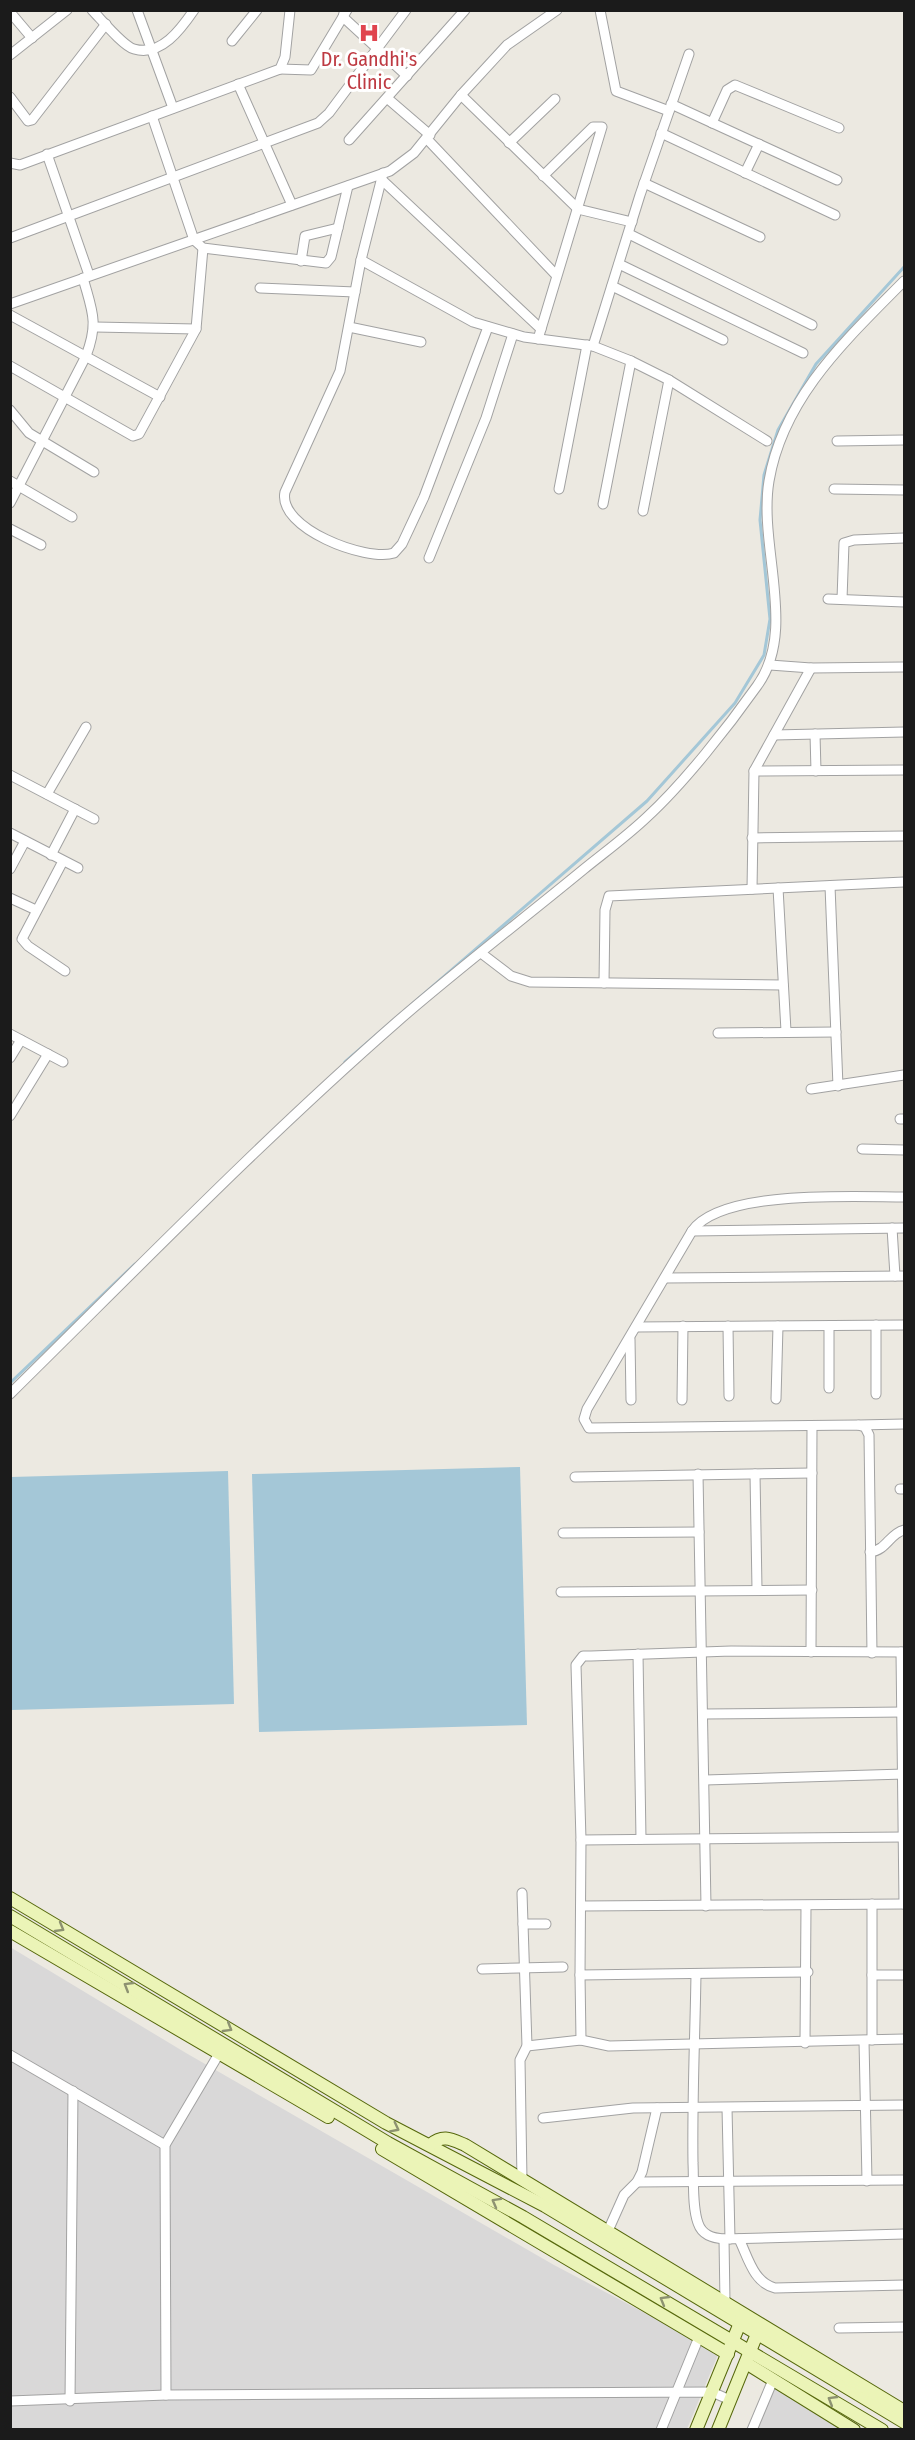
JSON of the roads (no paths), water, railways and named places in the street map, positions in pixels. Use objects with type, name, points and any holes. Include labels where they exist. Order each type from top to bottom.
[{"type":"main road","points":[[10,1898],[386,2123],[545,2206],[904,2422]]},
{"type":"main road","points":[[10,1916],[388,2144],[448,2176],[733,2341],[773,2380],[854,2430]]},
{"type":"main road","points":[[10,1931],[220,2052],[728,2354]]},
{"type":"main road","points":[[430,2145],[438,2138],[448,2138],[904,2411]]},
{"type":"main road","points":[[448,2176],[457,2159]]},
{"type":"main road","points":[[696,2430],[740,2323]]},
{"type":"main road","points":[[718,2430],[758,2334]]},
{"type":"main road","points":[[748,2357],[882,2430]]},
{"type":"street","points":[[10,55],[67,10]]},
{"type":"street","points":[[92,10],[133,49],[152,47],[172,39],[194,10]]},
{"type":"street","points":[[137,10],[173,108]]},
{"type":"street","points":[[232,41],[257,10]]},
{"type":"street","points":[[280,69],[285,57],[290,10]]},
{"type":"street","points":[[10,238],[311,127],[323,119],[406,10]]},
{"type":"street","points":[[349,140],[465,10]]},
{"type":"street","points":[[10,304],[292,205],[382,176],[401,165],[428,137],[461,95],[507,45],[557,10]]},
{"type":"street","points":[[600,10],[616,91],[670,107],[712,123],[837,180]]},
{"type":"street","points":[[10,12],[32,38]]},
{"type":"street","points":[[10,163],[20,165],[280,69],[311,70],[345,13],[377,50],[407,76]]},
{"type":"street","points":[[10,97],[23,118],[28,121],[36,117],[106,24]]},
{"type":"street","points":[[559,489],[590,345],[612,286],[644,183],[689,54]]},
{"type":"street","points":[[238,84],[292,205]]},
{"type":"street","points":[[712,123],[727,90],[735,85],[839,128]]},
{"type":"street","points":[[461,95],[578,209],[632,222]]},
{"type":"street","points":[[387,98],[428,137],[556,275]]},
{"type":"street","points":[[509,142],[555,99]]},
{"type":"street","points":[[152,116],[194,240],[203,248],[320,263],[330,261],[348,186]]},
{"type":"street","points":[[539,334],[602,127],[592,127],[543,176]]},
{"type":"street","points":[[661,132],[835,215]]},
{"type":"street","points":[[746,172],[759,144]]},
{"type":"street","points":[[10,503],[15,483],[42,442],[86,356],[95,327],[86,277],[69,215],[47,154]]},
{"type":"street","points":[[382,176],[361,260],[337,380],[285,492],[285,505],[294,518],[334,543],[355,550],[389,555],[402,544],[424,497],[488,327]]},
{"type":"street","points":[[382,176],[539,334]]},
{"type":"street","points":[[644,183],[760,237]]},
{"type":"street","points":[[301,261],[305,236],[338,228]]},
{"type":"street","points":[[628,234],[812,325]]},
{"type":"street","points":[[10,366],[133,436],[142,430],[196,329],[203,248]]},
{"type":"street","points":[[361,260],[460,316],[488,327],[513,334],[539,334],[590,345],[631,361],[669,380],[767,441]]},
{"type":"street","points":[[619,264],[802,353]]},
{"type":"street","points":[[10,1394],[324,1088],[401,1019],[645,819],[754,691],[770,665],[777,631],[768,548],[767,500],[770,479],[784,430],[805,392],[836,350],[904,280]]},
{"type":"street","points":[[612,286],[723,340]]},
{"type":"street","points":[[260,288],[355,292]]},
{"type":"street","points":[[10,315],[160,397]]},
{"type":"street","points":[[95,327],[196,329]]},
{"type":"street","points":[[348,327],[421,342]]},
{"type":"street","points":[[429,558],[486,418],[513,334]]},
{"type":"street","points":[[603,504],[631,361]]},
{"type":"street","points":[[644,511],[669,380]]},
{"type":"street","points":[[10,410],[24,429],[42,442],[94,471]]},
{"type":"street","points":[[837,441],[904,440]]},
{"type":"street","points":[[15,483],[72,517]]},
{"type":"street","points":[[834,489],[904,490]]},
{"type":"street","points":[[10,529],[40,545]]},
{"type":"street","points":[[842,599],[844,543],[854,540],[904,538]]},
{"type":"street","points":[[828,599],[904,602]]},
{"type":"street","points":[[770,665],[811,668],[904,667]]},
{"type":"street","points":[[753,889],[754,771],[811,668]]},
{"type":"street","points":[[47,794],[86,727]]},
{"type":"street","points":[[774,735],[904,732]]},
{"type":"street","points":[[815,734],[816,771]]},
{"type":"street","points":[[754,771],[904,770]]},
{"type":"street","points":[[10,774],[94,819]]},
{"type":"street","points":[[51,855],[75,809]]},
{"type":"street","points":[[10,833],[78,868]]},
{"type":"street","points":[[752,838],[904,836]]},
{"type":"street","points":[[10,869],[25,841]]},
{"type":"street","points":[[63,861],[23,934],[24,943],[65,971]]},
{"type":"street","points":[[604,983],[605,910],[609,896],[904,882]]},
{"type":"street","points":[[830,886],[838,1086]]},
{"type":"street","points":[[778,888],[786,1031]]},
{"type":"street","points":[[10,898],[36,910]]},
{"type":"street","points":[[482,953],[521,981],[783,985]]},
{"type":"street","points":[[718,1033],[836,1032]]},
{"type":"street","points":[[10,1034],[63,1062]]},
{"type":"street","points":[[10,1058],[21,1040]]},
{"type":"street","points":[[10,1116],[48,1054]]},
{"type":"street","points":[[811,1089],[904,1075]]},
{"type":"street","points":[[862,1149],[904,1150]]},
{"type":"street","points":[[904,1197],[757,1201],[705,1216],[692,1231],[587,1409],[585,1419],[589,1428],[904,1424]]},
{"type":"street","points":[[665,1278],[900,1276],[892,1228]]},
{"type":"street","points":[[692,1231],[904,1228]]},
{"type":"street","points":[[876,1325],[876,1394]]},
{"type":"street","points":[[636,1327],[904,1325]]},
{"type":"street","points":[[682,1400],[683,1326]]},
{"type":"street","points":[[728,1326],[729,1396]]},
{"type":"street","points":[[776,1399],[778,1326]]},
{"type":"street","points":[[829,1326],[829,1388]]},
{"type":"street","points":[[630,1337],[631,1400]]},
{"type":"street","points":[[858,1425],[866,1427],[869,1435],[872,1653]]},
{"type":"street","points":[[812,1426],[812,1652]]},
{"type":"street","points":[[576,1478],[812,1473]]},
{"type":"street","points":[[698,1474],[702,1589],[706,1906]]},
{"type":"street","points":[[755,1474],[757,1588]]},
{"type":"street","points":[[870,1552],[881,1550],[894,1536],[904,1530]]},
{"type":"street","points":[[563,1533],[699,1532]]},
{"type":"street","points":[[561,1592],[757,1588],[812,1590]]},
{"type":"street","points":[[581,1906],[904,1904],[903,1652],[703,1652],[583,1656],[576,1665],[581,1840],[580,1975],[581,2040]]},
{"type":"street","points":[[638,1654],[641,1839]]},
{"type":"street","points":[[704,1714],[903,1712]]},
{"type":"street","points":[[705,1780],[904,1774]]},
{"type":"street","points":[[581,1840],[904,1837]]},
{"type":"street","points":[[522,1893],[527,2046],[520,2060],[522,2181]]},
{"type":"street","points":[[867,2181],[865,2106],[872,1976],[872,1904]]},
{"type":"street","points":[[806,1906],[808,1972],[806,2043]]},
{"type":"street","points":[[523,1924],[546,1924]]},
{"type":"street","points":[[482,1969],[563,1967]]},
{"type":"street","points":[[580,1975],[808,1972]]},
{"type":"street","points":[[696,1974],[692,2108],[694,2183],[698,2224],[710,2237],[731,2239],[904,2234]]},
{"type":"street","points":[[872,1976],[904,1975]]},
{"type":"street","points":[[527,2046],[581,2040],[609,2046],[904,2039]]},
{"type":"street","points":[[166,2396],[165,2145],[220,2052]]},
{"type":"street","points":[[10,2055],[165,2145]]},
{"type":"street","points":[[70,2401],[73,2091]]},
{"type":"street","points":[[543,2118],[623,2109],[904,2105]]},
{"type":"street","points":[[608,2233],[624,2195],[637,2182],[657,2108]]},
{"type":"street","points":[[725,2302],[731,2239],[728,2108]]},
{"type":"street","points":[[637,2182],[904,2180]]},
{"type":"street","points":[[731,2239],[757,2278],[765,2285],[775,2288],[904,2285]]},
{"type":"street","points":[[839,2328],[904,2327]]},
{"type":"street","points":[[661,2430],[699,2337]]},
{"type":"street","points":[[752,2430],[773,2380]]},
{"type":"street","points":[[10,2401],[70,2401],[166,2396],[712,2392],[730,2400]]},
{"type":"water","points":[[520,1467],[527,1725],[259,1732],[252,1474]]},
{"type":"water","points":[[228,1471],[234,1704],[11,1710],[11,1477]]},
{"type":"waterway","points":[[345,1062],[647,801],[735,703],[764,655],[770,619],[760,520],[764,475],[778,430],[816,364],[904,267]]},
{"type":"waterway","points":[[10,1383],[135,1264]]},
{"type":"place","name":"Dr. Gandhi's Clinic","points":[[369,33]]}]
